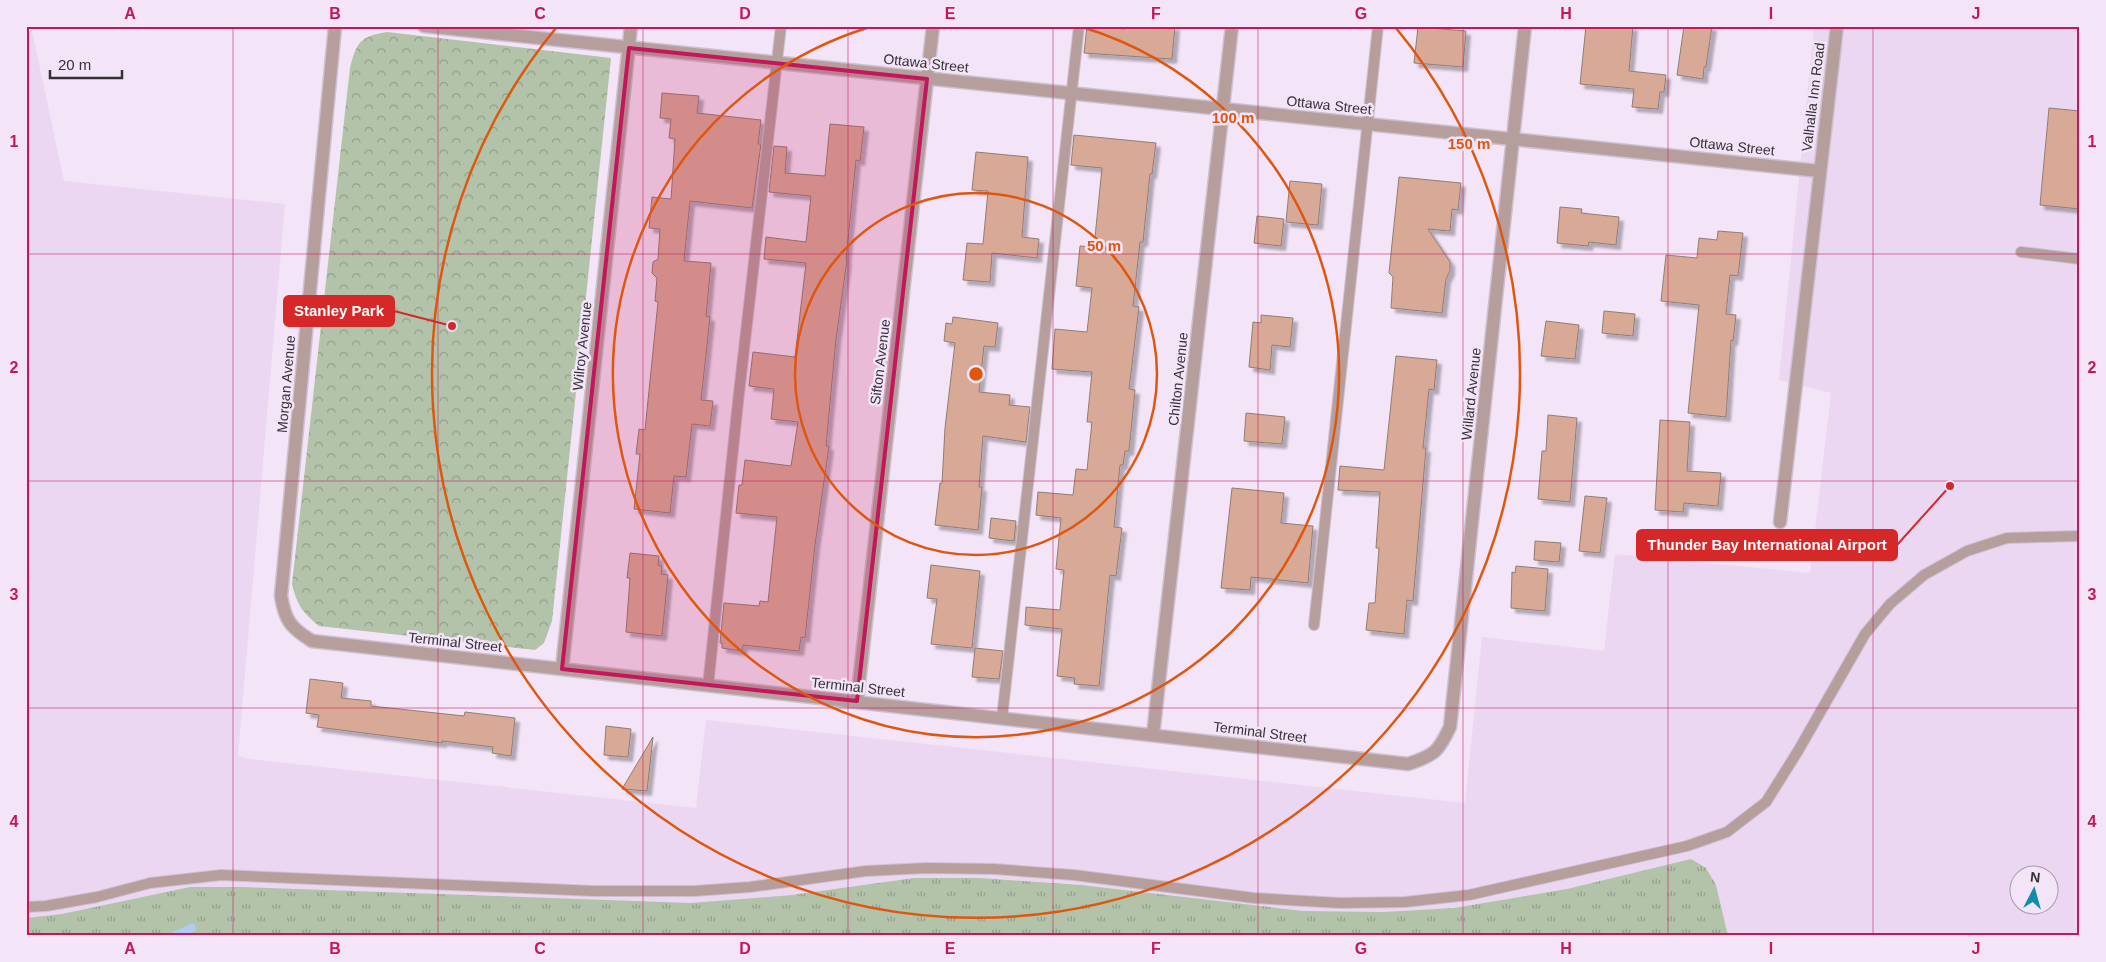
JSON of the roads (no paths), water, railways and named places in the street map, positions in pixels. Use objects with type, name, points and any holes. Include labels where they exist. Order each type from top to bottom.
[{"type":"street","name":"Morgan Avenue","points":[[289,623],[284,612],[281,596],[335,26]]},
{"type":"street","name":"Ottawa Street","points":[[424,26],[1819,171]]},
{"type":"street","name":"Wilroy Avenue","points":[[562,669],[631,26]]},
{"type":"street","name":"Sifton Avenue","points":[[856,701],[933,26]]},
{"type":"street","name":"Chilton Avenue","points":[[1153,735],[1232,26]]},
{"type":"street","name":"Willard Avenue","points":[[1428,758],[1442,744],[1450,726],[1525,26]]},
{"type":"street","name":"Valhalla Inn Road","points":[[1819,171],[1837,26]]},
{"type":"street","points":[[1780,522],[1819,171]]},
{"type":"street","name":"Terminal Street","points":[[289,623],[299,633],[312,641],[1408,764],[1428,758]]},
{"type":"lane","points":[[708,686],[781,26]]},
{"type":"lane","points":[[1002,718],[1079,26]]},
{"type":"lane","points":[[1314,626],[1378,26]]},
{"type":"lane","points":[[2022,252],[2080,259]]},
{"type":"lane","points":[[26,907],[97,897],[150,883],[221,875],[594,891],[694,891],[750,887],[866,871],[927,868],[994,869],[1074,875],[1254,898],[1340,903],[1405,902],[1469,895],[1687,846],[1727,832],[1766,802],[1865,634],[1890,604],[1924,575],[1967,551],[2006,538],[2080,536]]},
{"type":"waterway","points":[[174,936],[192,928]]},
{"type":"place","name":"Stanley Park","points":[[452,326]]},
{"type":"place","name":"Thunder Bay International Airport","points":[[1950,486]]}]
